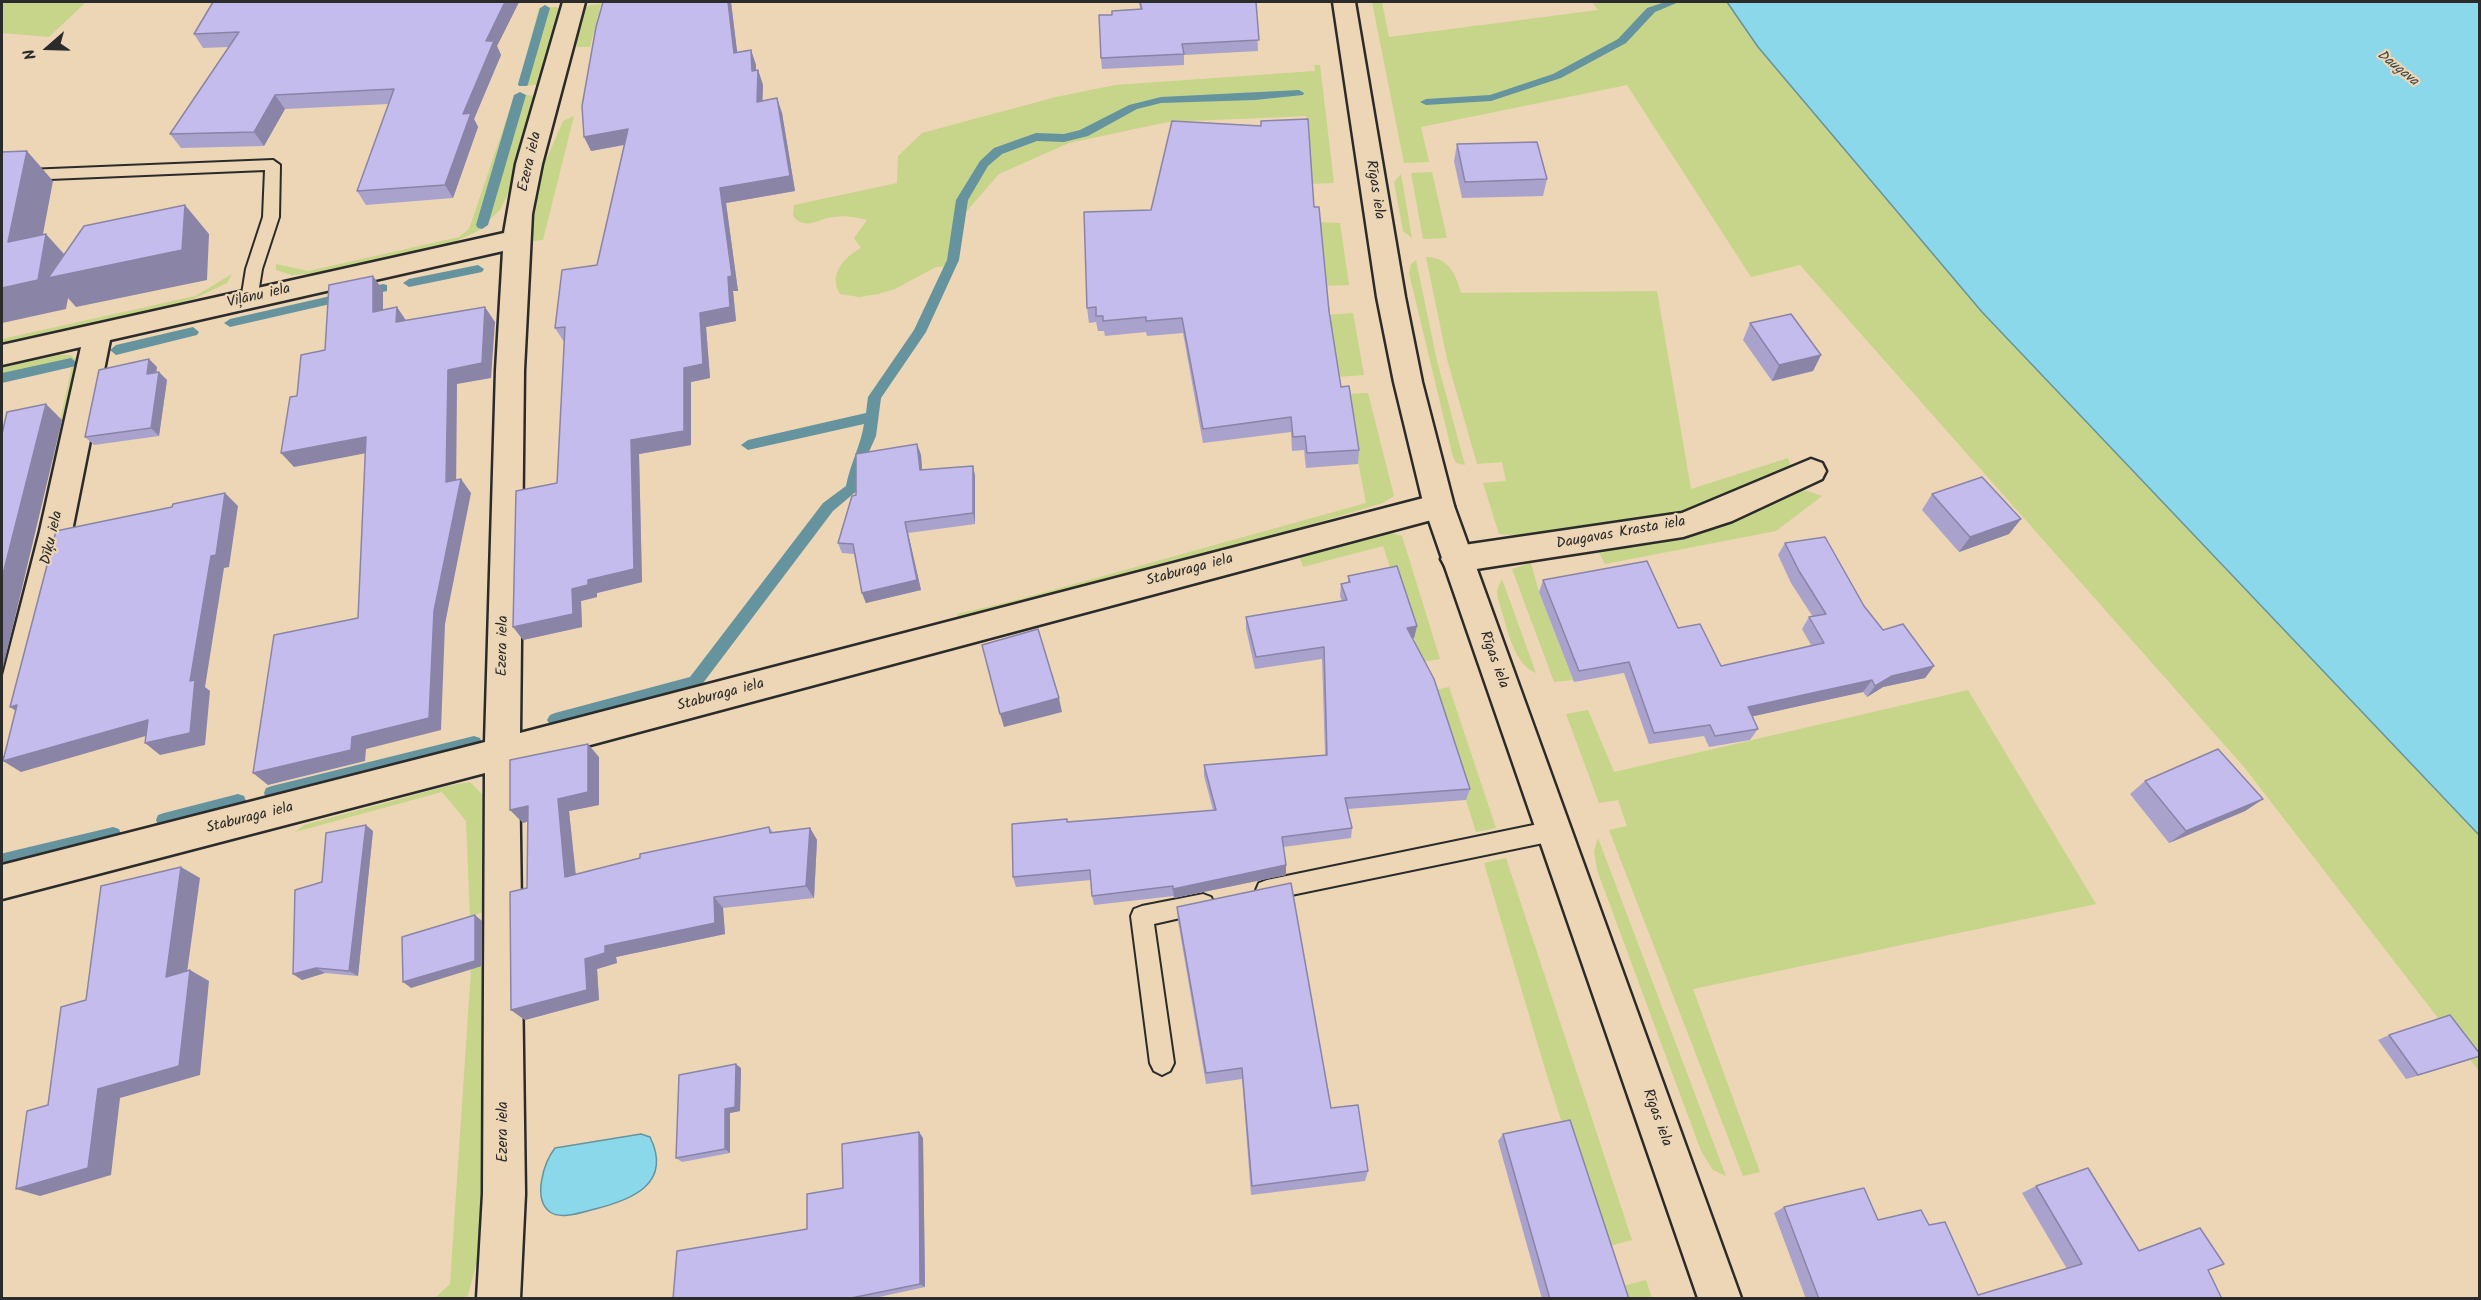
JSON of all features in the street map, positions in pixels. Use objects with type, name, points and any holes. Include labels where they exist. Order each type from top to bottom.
[{"type":"street","name":"Ezera iela","points":[[498,1299],[504,1194],[502,753],[510,370],[517,239],[529,164],[574,2]]},
{"type":"street","name":"Rīgas iela","points":[[1344,2],[1391,297],[1408,382],[1439,506],[1720,1299]]},
{"type":"street","name":"Viļānu iela","points":[[2,356],[517,239]]},
{"type":"street","name":"Dīķu iela","points":[[2,742],[56,531],[98,333]]},
{"type":"street","name":"Daugavas Krasta iela","points":[[1457,559],[1683,525],[1720,512],[1811,471]]},
{"type":"street","name":"Staburaga iela","points":[[2,882],[1439,506]]},
{"type":"lane","points":[[2,176],[273,165],[271,217],[254,269],[249,300]]},
{"type":"lane","points":[[1247,894],[1553,831]]},
{"type":"lane","points":[[1162,1063],[1142,916],[1224,899]]},
{"type":"green space","points":[[4,2],[86,2],[49,37],[2,33],[2,4]]},
{"type":"green space","points":[[1372,2],[1382,2],[1389,37],[1598,10],[1592,2],[1727,2],[1758,47],[1982,312],[2479,835],[2479,1071],[2244,767],[1800,265],[1751,277],[1627,85],[1421,127],[1429,162],[1404,163]]},
{"type":"green space","points":[[601,4],[590,47],[577,47],[575,39],[582,10],[590,5]]},
{"type":"green space","points":[[556,7],[561,10],[541,80],[536,85],[518,86],[539,8]]},
{"type":"green space","points":[[1314,65],[1320,65],[1334,183],[1310,184],[1306,116],[1168,122],[1069,143],[999,174],[966,212],[956,266],[936,267],[895,289],[859,297],[840,294],[836,280],[840,267],[849,256],[861,248],[854,238],[867,220],[837,216],[812,223],[802,223],[793,216],[794,205],[897,183],[898,156],[922,133],[1056,97],[1115,85],[1315,71]]},
{"type":"green space","points":[[515,94],[536,96],[510,190],[500,210],[478,231],[450,244],[327,272],[292,275],[276,270],[276,264],[308,271],[459,237],[469,229]]},
{"type":"green space","points":[[574,116],[543,240],[534,241],[530,237],[532,207],[539,176],[563,121]]},
{"type":"green space","points":[[1432,172],[1447,238],[1423,239],[1411,173]]},
{"type":"green space","points":[[1401,174],[1412,238],[1403,231],[1394,182]]},
{"type":"green space","points":[[1318,222],[1340,223],[1349,285],[1324,286]]},
{"type":"green space","points":[[1426,257],[1440,260],[1450,268],[1457,279],[1461,293],[1657,291],[1691,489],[1788,458],[1791,467],[1783,475],[1714,504],[1672,516],[1522,536],[1499,534],[1483,483],[1506,481],[1502,462],[1477,464],[1447,359]]},
{"type":"green space","points":[[1416,260],[1437,361],[1465,465],[1456,463],[1453,457],[1409,273],[1411,264]]},
{"type":"green space","points":[[232,274],[227,283],[189,301],[2,343],[2,339],[195,296]]},
{"type":"green space","points":[[1353,313],[1364,375],[1337,377],[1326,315]]},
{"type":"green space","points":[[58,355],[70,355],[78,360],[80,367],[58,457],[52,459],[72,365],[2,380],[2,367]]},
{"type":"green space","points":[[1368,393],[1394,496],[1383,503],[1186,562],[958,619],[957,614],[1013,601],[1366,503],[1345,394]]},
{"type":"green space","points":[[1801,489],[1822,496],[1776,531],[1605,564],[1599,553],[1681,535]]},
{"type":"green space","points":[[1391,533],[1402,536],[1440,659],[1422,662],[1383,546],[1303,567],[1299,555]]},
{"type":"green space","points":[[1531,563],[1539,592],[1573,680],[1554,682],[1512,569]]},
{"type":"green space","points":[[1502,579],[1536,673],[1521,661],[1511,641],[1498,599],[1497,590]]},
{"type":"green space","points":[[1449,687],[1496,828],[1476,832],[1431,691]]},
{"type":"green space","points":[[1968,690],[2096,904],[1693,989],[1760,1172],[1743,1176],[1609,830],[1627,826],[1618,800],[1599,803],[1566,714],[1588,710],[1614,772]]},
{"type":"green space","points":[[470,782],[487,799],[490,910],[470,916],[466,821],[442,792],[295,832],[304,825],[447,786]]},
{"type":"green space","points":[[1598,838],[1726,1176],[1713,1170],[1701,1151],[1597,870],[1594,851]]},
{"type":"green space","points":[[1506,858],[1632,1240],[1602,1248],[1548,1079],[1484,863]]},
{"type":"green space","points":[[490,918],[483,1241],[467,1298],[435,1298],[450,1284],[471,970],[470,924]]},
{"type":"green space","points":[[1646,1280],[1652,1298],[1619,1298],[1615,1288]]},
{"type":"water","name":"Daugava","points":[[1727,2],[2479,2],[2479,835],[1982,312],[1758,47]]},
{"type":"water","points":[[641,1134],[650,1137],[656,1153],[656,1167],[645,1187],[622,1201],[572,1215],[555,1214],[545,1206],[541,1190],[542,1180],[547,1162],[555,1148]]},
{"type":"building","points":[[213,2],[505,2],[486,41],[494,41],[463,114],[471,113],[445,185],[357,191],[394,89],[275,95],[254,132],[170,134],[239,32],[194,34]]},
{"type":"building","points":[[603,2],[728,2],[734,53],[751,50],[752,71],[758,70],[757,102],[777,98],[790,176],[720,188],[732,276],[728,277],[730,307],[700,313],[703,364],[684,368],[684,431],[631,440],[634,569],[588,580],[588,585],[572,589],[573,614],[513,627],[516,491],[557,483],[565,327],[555,328],[562,270],[597,265],[628,129],[584,137],[582,106],[596,27]]},
{"type":"building","points":[[1140,2],[1256,2],[1259,40],[1182,44],[1184,54],[1101,58],[1099,15],[1112,15],[1112,11],[1142,9]]},
{"type":"building","points":[[1308,119],[1314,207],[1319,207],[1329,311],[1341,387],[1349,386],[1359,450],[1307,453],[1305,436],[1293,437],[1291,417],[1203,429],[1182,318],[1146,321],[1146,317],[1103,321],[1103,316],[1096,316],[1096,307],[1087,308],[1084,212],[1151,210],[1172,121],[1261,126],[1261,121]]},
{"type":"building","points":[[1537,142],[1547,179],[1465,182],[1457,144]]},
{"type":"building","points":[[27,151],[8,242],[46,234],[38,280],[2,288],[2,152]]},
{"type":"building","points":[[185,205],[182,250],[48,278],[84,226]]},
{"type":"building","points":[[373,276],[373,312],[397,307],[396,322],[485,307],[482,363],[448,370],[446,482],[461,479],[434,611],[429,718],[352,737],[351,750],[253,773],[274,635],[358,618],[366,437],[281,453],[290,397],[297,396],[301,355],[325,350],[329,285]]},
{"type":"building","points":[[1791,314],[1821,355],[1779,365],[1750,323]]},
{"type":"building","points":[[149,359],[147,374],[159,372],[151,428],[85,437],[99,370]]},
{"type":"building","points":[[46,404],[2,578],[2,434],[7,412]]},
{"type":"building","points":[[917,444],[920,470],[973,466],[973,513],[905,522],[917,580],[862,593],[853,544],[838,543],[852,496],[856,495],[856,454]]},
{"type":"building","points":[[1982,477],[2021,519],[1970,537],[1932,494]]},
{"type":"building","points":[[225,493],[216,555],[211,556],[190,681],[195,680],[190,733],[145,743],[148,720],[3,761],[17,705],[10,707],[56,531],[172,507],[173,504]]},
{"type":"building","points":[[1825,537],[1864,606],[1883,630],[1903,624],[1934,666],[1892,676],[1875,686],[1872,680],[1748,707],[1758,729],[1715,736],[1710,725],[1654,733],[1629,662],[1579,671],[1543,580],[1647,561],[1678,628],[1700,624],[1721,666],[1824,643],[1809,617],[1826,614],[1799,571],[1785,543]]},
{"type":"building","points":[[1397,566],[1417,626],[1407,628],[1434,679],[1470,789],[1345,798],[1352,828],[1282,837],[1286,865],[1173,889],[1173,886],[1092,896],[1090,870],[1013,877],[1012,824],[1216,810],[1204,765],[1327,755],[1324,647],[1256,657],[1246,617],[1347,600],[1341,584],[1350,582],[1348,576]]},
{"type":"building","points":[[1038,629],[1059,698],[1000,714],[982,645]]},
{"type":"building","points":[[588,744],[588,792],[558,799],[565,877],[640,858],[640,854],[769,827],[770,833],[810,828],[806,886],[714,897],[715,923],[605,946],[605,953],[585,959],[587,990],[511,1010],[510,892],[527,888],[528,806],[510,810],[510,760]]},
{"type":"building","points":[[2218,749],[2263,799],[2186,831],[2145,781]]},
{"type":"building","points":[[366,825],[349,971],[316,968],[293,974],[295,890],[322,882],[326,833]]},
{"type":"building","points":[[181,867],[166,977],[190,970],[179,1066],[98,1089],[88,1168],[16,1189],[27,1111],[48,1105],[61,1007],[86,1000],[101,886]]},
{"type":"building","points":[[1291,883],[1331,1108],[1358,1105],[1368,1171],[1252,1186],[1242,1068],[1206,1073],[1177,907]]},
{"type":"building","points":[[475,915],[475,961],[403,982],[402,937]]},
{"type":"building","points":[[2450,1015],[2480,1056],[2418,1075],[2389,1035]]},
{"type":"building","points":[[736,1064],[735,1107],[725,1109],[725,1149],[676,1158],[679,1075]]},
{"type":"building","points":[[1570,1120],[1629,1299],[1550,1299],[1503,1134]]},
{"type":"building","points":[[919,1132],[920,1284],[846,1299],[673,1299],[677,1251],[807,1229],[807,1194],[843,1188],[842,1144]]},
{"type":"building","points":[[2088,1168],[2139,1251],[2200,1228],[2224,1264],[2208,1270],[2222,1299],[1819,1299],[1784,1207],[1864,1188],[1878,1220],[1921,1210],[1929,1225],[1945,1222],[1978,1295],[2082,1264],[2036,1186]]},
{"type":"waterway","points":[[1426,102],[1491,98],[1557,76],[1622,41],[1651,10],[1674,2]]},
{"type":"waterway","points":[[523,84],[545,8]]},
{"type":"waterway","points":[[555,720],[695,682],[828,507],[852,489],[857,463],[869,436],[875,397],[920,332],[953,260],[962,200],[984,164],[998,151],[1036,137],[1064,138],[1084,133],[1133,107],[1161,100],[1299,93]]},
{"type":"waterway","points":[[482,225],[520,95]]},
{"type":"waterway","points":[[409,283],[478,269]]},
{"type":"waterway","points":[[230,323],[383,288]]},
{"type":"waterway","points":[[116,350],[193,332]]},
{"type":"waterway","points":[[2,378],[71,363]]},
{"type":"waterway","points":[[748,445],[871,417]]},
{"type":"waterway","points":[[272,793],[474,743]]},
{"type":"waterway","points":[[164,820],[238,801]]},
{"type":"waterway","points":[[4,861],[113,834]]}]
